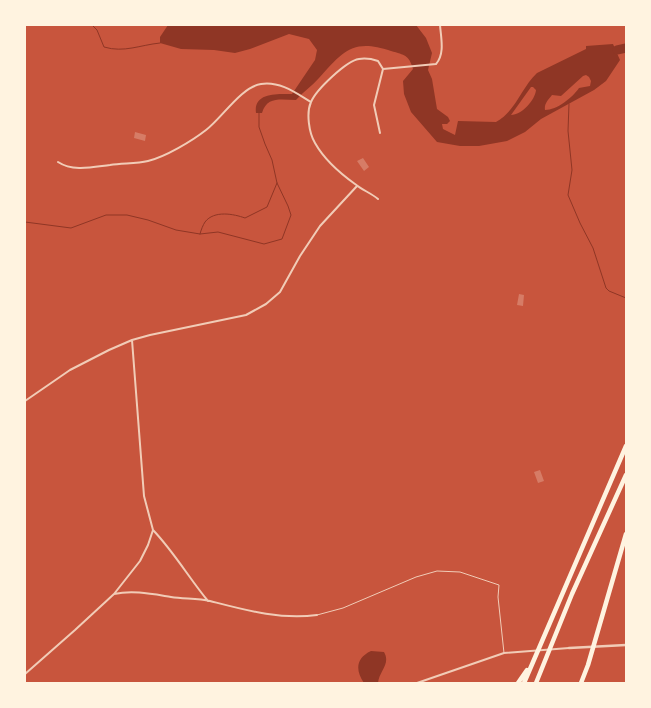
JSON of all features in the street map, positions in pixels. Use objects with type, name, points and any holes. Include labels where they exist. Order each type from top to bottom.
[{"type":"highway","points":[[524,683],[626,446]]},
{"type":"highway","points":[[536,683],[572,594],[626,475]]},
{"type":"highway","points":[[581,683],[626,534]]},
{"type":"highway","points":[[518,683],[534,660]]},
{"type":"street","points":[[383,68],[436,64],[441,58],[442,53],[440,25]]},
{"type":"street","points":[[378,199],[357,186],[341,172],[315,143],[311,133],[309,122],[311,102],[336,73],[352,61],[358,59],[378,61],[383,68],[374,105],[380,133]]},
{"type":"street","points":[[58,162],[65,166],[87,168],[150,161],[204,132],[251,88],[261,84],[278,85],[292,90],[311,102]]},
{"type":"street","points":[[25,401],[70,370],[132,340],[150,334],[246,314],[266,304],[280,292],[300,256],[320,226],[357,186]]},
{"type":"street","points":[[132,340],[144,496],[153,530],[208,601]]},
{"type":"street","points":[[25,674],[114,594],[140,561],[153,530]]},
{"type":"street","points":[[114,594],[139,592],[208,601],[277,616],[316,615]]},
{"type":"street","points":[[417,683],[504,653],[626,645]]},
{"type":"lane","points":[[316,615],[343,608],[416,577],[437,571],[460,572],[499,585],[498,597],[504,653]]},
{"type":"shaded area","points":[[168,25],[416,25],[426,38],[432,53],[428,70],[432,79],[437,109],[448,117],[450,121],[447,124],[442,124],[443,129],[455,135],[458,121],[496,122],[509,112],[537,73],[586,49],[586,46],[613,44],[620,60],[606,81],[594,90],[541,119],[525,132],[507,141],[479,146],[460,146],[437,142],[411,112],[404,94],[403,81],[413,69],[406,56],[378,47],[357,47],[349,50],[335,61],[296,100],[271,101],[262,113],[256,113],[258,101],[262,98],[274,94],[292,94],[315,60],[317,50],[309,39],[289,34],[235,53],[181,49],[160,43],[160,37]],"holes":[[[586,75],[591,81],[590,86],[579,88],[564,103],[545,110],[546,104],[552,95],[561,96]],[[531,87],[536,90],[531,102],[523,110],[511,115]]]},
{"type":"shaded area","points":[[371,651],[384,652],[386,660],[378,683],[364,683],[359,674],[358,665],[362,657]]},
{"type":"building","points":[[135,132],[146,135],[145,141],[134,138]]},
{"type":"building","points":[[363,158],[369,167],[364,171],[357,161]]},
{"type":"building","points":[[519,294],[524,295],[523,306],[517,305]]},
{"type":"building","points":[[540,470],[544,481],[538,483],[534,472]]},
{"type":"waterway","points":[[92,25],[97,30],[104,47],[111,49],[125,49],[160,43]]},
{"type":"waterway","points":[[617,50],[626,48]]},
{"type":"waterway","points":[[569,104],[568,131],[572,170],[568,195],[593,248],[606,288],[626,298]]},
{"type":"waterway","points":[[25,222],[71,228],[106,215],[127,215],[176,230],[200,234],[218,232],[264,244],[282,239],[291,215],[277,183],[272,160],[259,127],[259,113]]},
{"type":"waterway","points":[[200,234],[205,222],[213,216],[230,214],[245,218],[267,207],[277,183]]}]
